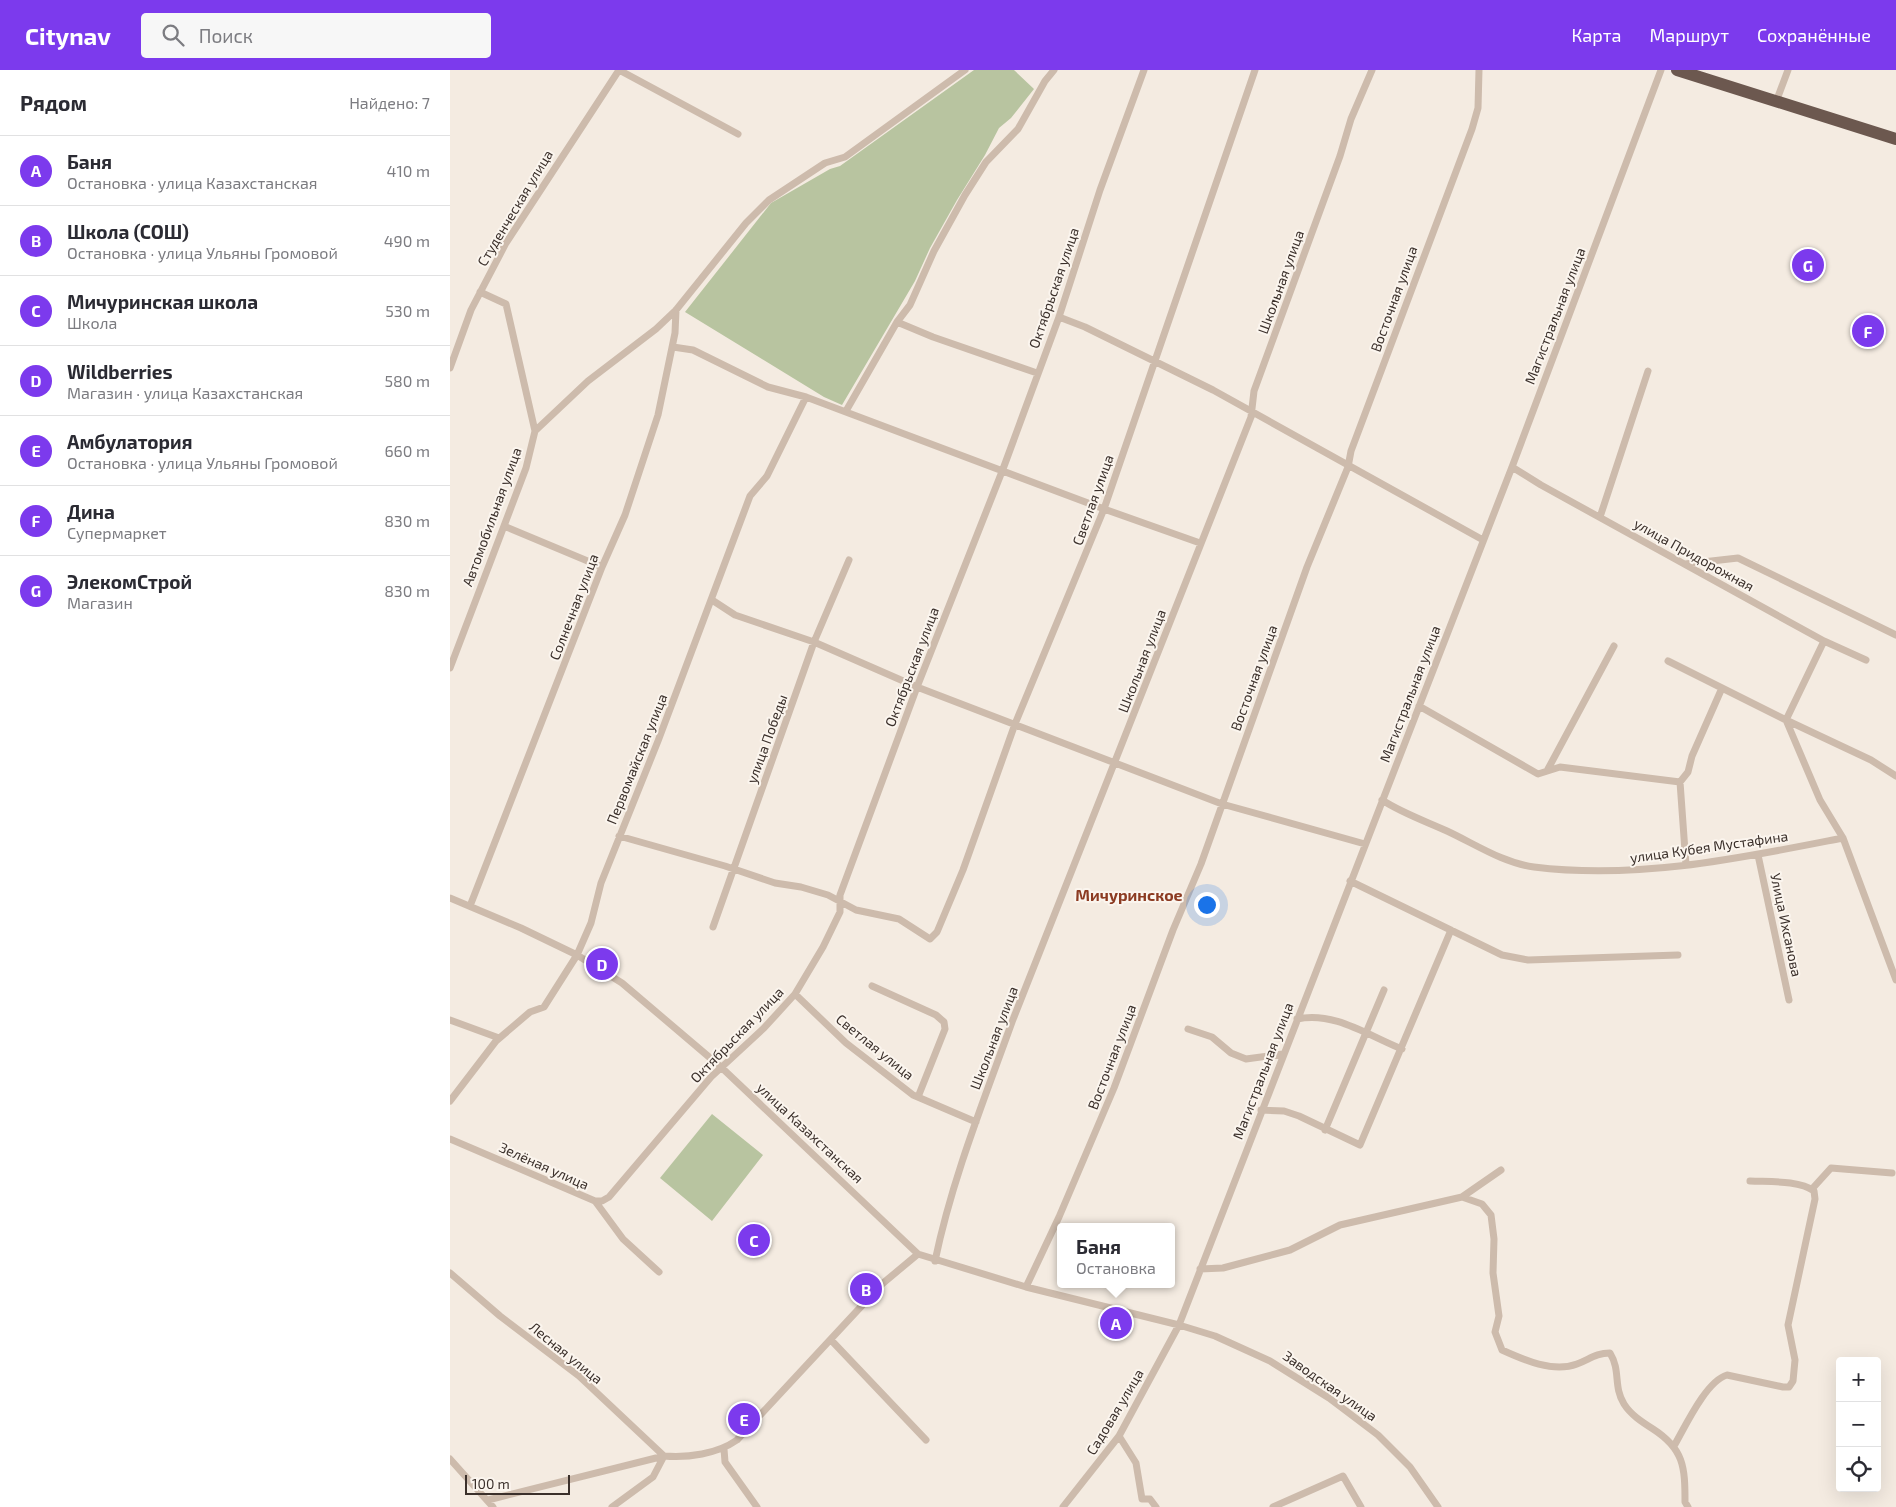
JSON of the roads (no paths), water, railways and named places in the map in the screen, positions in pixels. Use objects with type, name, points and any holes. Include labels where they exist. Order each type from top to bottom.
[{"type":"highway","points":[[1677,70],[1896,139]]},
{"type":"street","points":[[619,70],[738,134]]},
{"type":"street","name":"Студенческая улица","points":[[450,368],[471,310],[506,243],[619,70]]},
{"type":"street","points":[[480,292],[506,304],[508,308],[511,331],[534,431],[588,381],[656,330],[676,310],[746,223],[769,200],[826,163],[845,157],[965,70]]},
{"type":"street","points":[[846,411],[897,322],[910,305],[934,251],[965,195],[986,162],[1018,129],[1045,81],[1054,70]]},
{"type":"street","name":"Октябрьская улица","points":[[595,1201],[602,1201],[609,1196],[711,1077],[764,1028],[794,994],[823,947],[840,912],[840,895],[917,687],[1003,470],[1037,373],[1059,318],[1100,190],[1144,70]]},
{"type":"street","name":"Светлая улица","points":[[840,900],[856,910],[899,919],[930,939],[937,932],[1001,769],[1015,724],[1104,509],[1255,70]]},
{"type":"street","name":"Школьная улица","points":[[935,1261],[943,1222],[1012,1022],[1116,764],[1252,411],[1254,392],[1340,156],[1351,118],[1372,70]]},
{"type":"street","name":"Восточная улица","points":[[1026,1287],[1059,1217],[1114,1088],[1173,930],[1201,864],[1307,567],[1348,467],[1354,442],[1472,129],[1478,108],[1479,70]]},
{"type":"street","name":"Магистральная улица","points":[[1179,1325],[1296,1019],[1512,467],[1661,70]]},
{"type":"street","points":[[1776,102],[1788,70]]},
{"type":"street","name":"Солнечная улица","points":[[470,906],[602,568],[625,515],[658,415],[673,347],[676,310]]},
{"type":"street","points":[[1059,318],[1085,327],[1154,360],[1252,411],[1348,467],[1483,540]]},
{"type":"street","points":[[897,322],[933,337],[1037,373]]},
{"type":"street","points":[[673,347],[693,350],[768,387],[806,396],[1104,509],[1200,542]]},
{"type":"street","points":[[1600,518],[1648,371]]},
{"type":"street","name":"Первомайская улица","points":[[450,1102],[499,1038],[530,1012],[544,1007],[576,955],[591,923],[601,883],[712,600],[750,496],[767,476],[806,396]]},
{"type":"street","name":"Автомобильная улица","points":[[450,668],[526,468],[534,431]]},
{"type":"street","name":"улица Придорожная","points":[[1512,467],[1600,518],[1824,641],[1866,660]]},
{"type":"street","points":[[504,526],[602,568]]},
{"type":"street","points":[[1685,564],[1738,558],[1896,635]]},
{"type":"street","name":"улица Победы","points":[[713,927],[814,642],[849,560]]},
{"type":"street","points":[[712,600],[735,615],[814,642],[917,687],[1222,804],[1365,844]]},
{"type":"street","points":[[1824,641],[1786,720],[1820,800],[1843,838],[1896,980]]},
{"type":"street","points":[[1548,769],[1614,646]]},
{"type":"street","points":[[1668,661],[1871,760],[1896,776]]},
{"type":"street","points":[[1686,865],[1680,782],[1688,772],[1692,756],[1722,688]]},
{"type":"street","points":[[1419,706],[1538,774],[1548,769],[1560,767],[1680,782]]},
{"type":"street","name":"улица Кубея Мустафина","points":[[1382,800],[1492,854],[1533,867],[1630,872],[1758,854],[1843,838]]},
{"type":"street","points":[[619,836],[733,868],[775,883],[801,887],[840,900]]},
{"type":"street","name":"Улица Ихсанова","points":[[1758,854],[1789,1000]]},
{"type":"street","points":[[1350,881],[1502,955],[1528,960],[1678,955]]},
{"type":"street","name":"улица Казахстанская","points":[[450,898],[576,955],[622,983],[722,1068],[918,1254],[935,1261],[1026,1287],[1179,1325]]},
{"type":"street","points":[[1261,1110],[1284,1111],[1299,1116],[1360,1145],[1452,930]]},
{"type":"street","name":"Светлая улица","points":[[872,986],[936,1015],[944,1022],[945,1029],[918,1097]]},
{"type":"street","points":[[1325,1130],[1384,990]]},
{"type":"street","name":"Светлая улица","points":[[794,994],[846,1043],[918,1097],[976,1122]]},
{"type":"street","points":[[1296,1019],[1307,1017],[1332,1018],[1402,1049]]},
{"type":"street","points":[[450,1020],[499,1038]]},
{"type":"street","points":[[1188,1028],[1212,1037],[1231,1053],[1246,1060],[1283,1054]]},
{"type":"street","name":"Зелёная улица","points":[[450,1140],[595,1201],[623,1239],[659,1272]]},
{"type":"street","points":[[1812,1189],[1831,1168],[1892,1173]]},
{"type":"street","points":[[1200,1269],[1224,1268],[1290,1250],[1340,1225],[1462,1197],[1501,1170]]},
{"type":"street","points":[[1750,1181],[1798,1185],[1812,1189]]},
{"type":"street","points":[[1674,1446],[1710,1386],[1719,1377],[1726,1375],[1782,1388],[1789,1387],[1793,1381],[1795,1360],[1788,1325],[1815,1199],[1812,1189]]},
{"type":"street","points":[[1462,1197],[1482,1204],[1491,1215],[1494,1240],[1493,1273],[1499,1316],[1494,1332],[1502,1350],[1523,1360],[1559,1368],[1577,1364],[1597,1353],[1610,1353],[1617,1365],[1617,1385],[1624,1404],[1641,1422],[1674,1446],[1684,1465],[1685,1502],[1688,1507]]},
{"type":"street","points":[[488,1500],[664,1456],[679,1457],[724,1449],[737,1440],[882,1284],[918,1254]]},
{"type":"street","name":"Лесная улица","points":[[450,1273],[500,1316],[579,1376],[664,1456]]},
{"type":"street","name":"Садовая улица","points":[[1063,1507],[1119,1436],[1179,1325]]},
{"type":"street","name":"Заводская улица","points":[[1179,1325],[1215,1336],[1270,1360],[1329,1398],[1397,1452],[1438,1507]]},
{"type":"street","points":[[831,1340],[926,1440]]},
{"type":"street","points":[[1119,1436],[1136,1463],[1142,1499],[1150,1499],[1156,1507]]},
{"type":"street","points":[[724,1449],[725,1462],[758,1507]]},
{"type":"street","points":[[612,1507],[652,1477],[664,1456]]},
{"type":"street","points":[[450,1459],[493,1507]]},
{"type":"street","points":[[1273,1507],[1343,1476],[1361,1507]]},
{"type":"place","name":"ЭлекомСтрой","points":[[1808,265]]},
{"type":"place","name":"Дина","points":[[1868,331]]},
{"type":"place","name":"Wildberries","points":[[602,964]]},
{"type":"place","name":"Мичуринская школа","points":[[754,1240]]},
{"type":"place","name":"Школа (СОШ)","points":[[866,1289]]},
{"type":"place","name":"Баня","points":[[1116,1323]]},
{"type":"place","name":"Амбулатория","points":[[744,1419]]},
{"type":"district","name":"Мичуринское","points":[[1129,895]]}]
